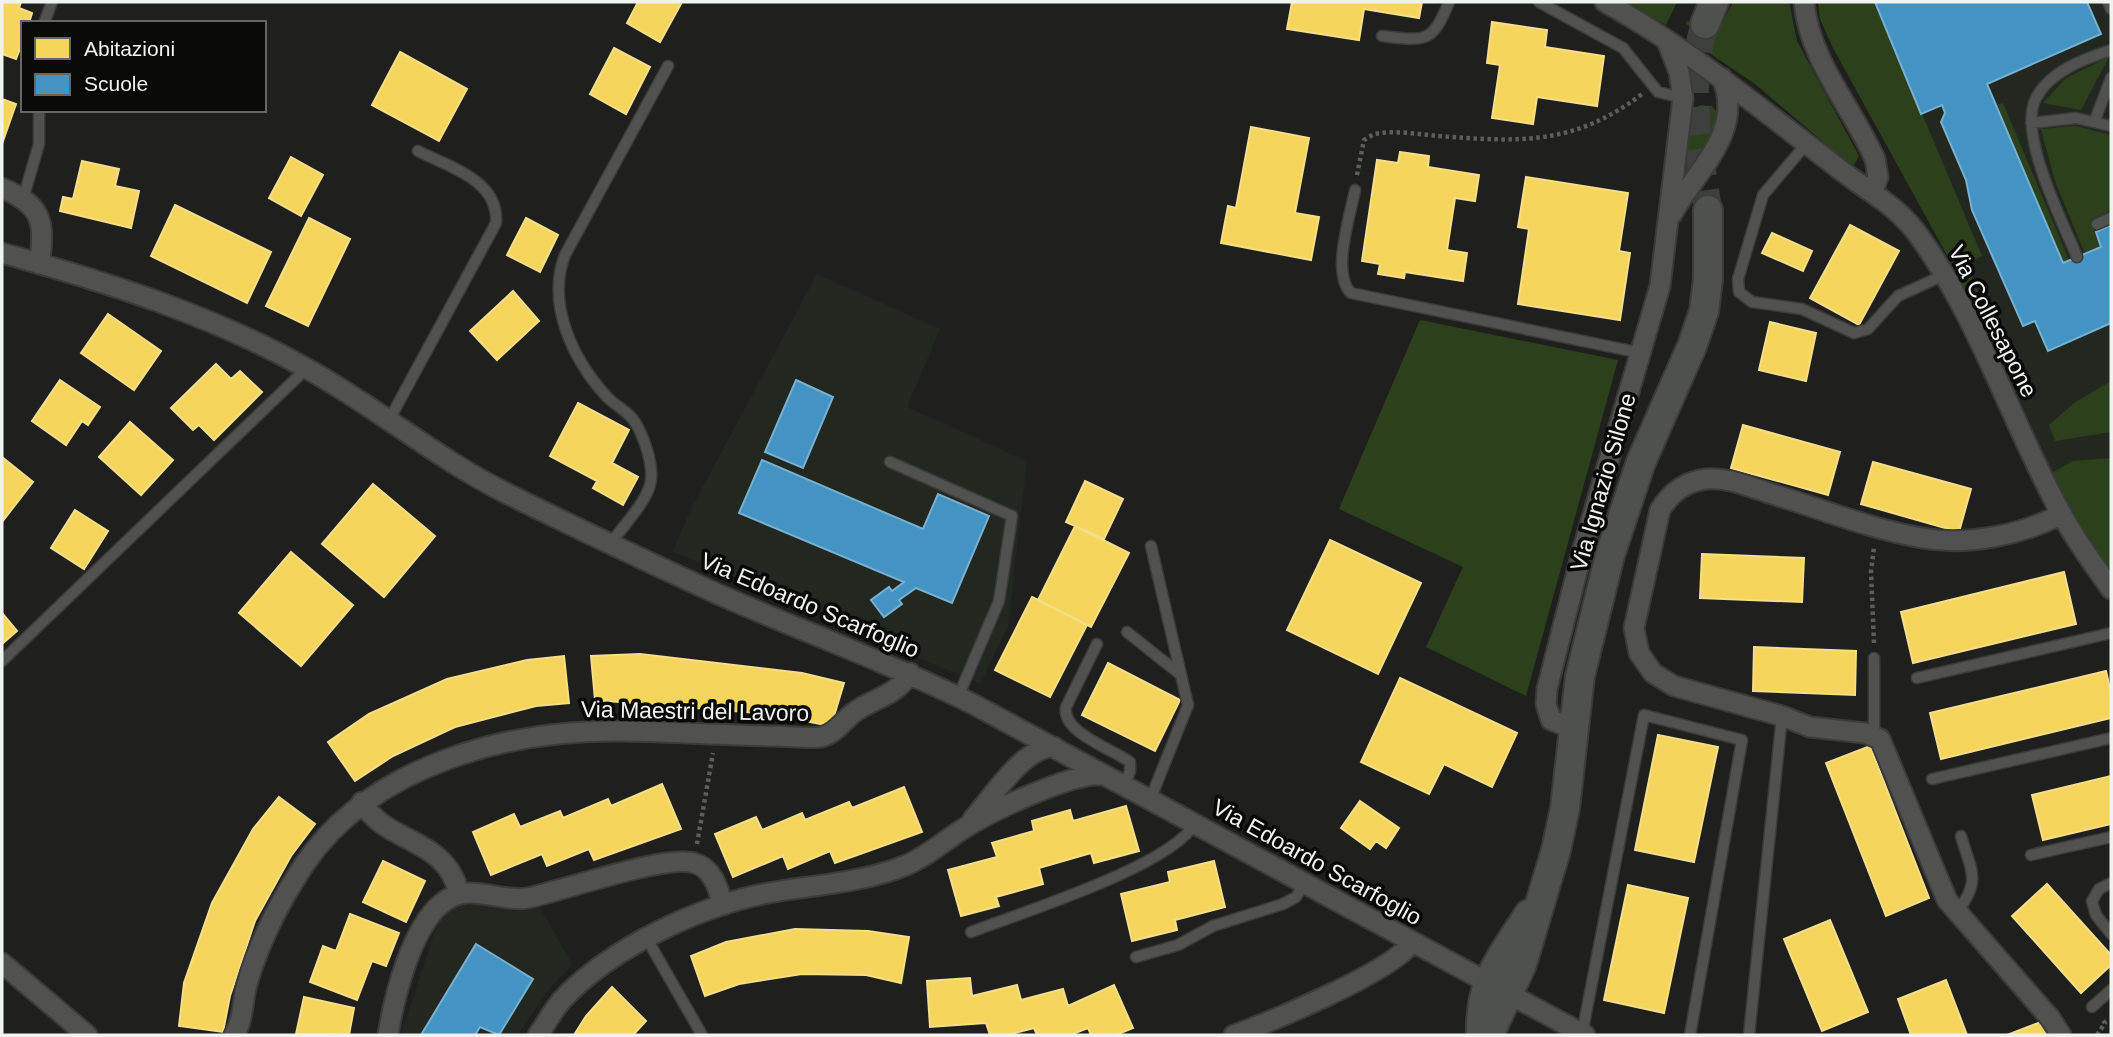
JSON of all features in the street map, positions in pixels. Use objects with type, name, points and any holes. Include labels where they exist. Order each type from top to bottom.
[{"type":"street","name":"Via Collesapone","points":[[1605,2],[1762,106],[1807,144],[1873,191],[1913,228],[1944,275],[1980,339],[2062,514],[2111,589]]},
{"type":"street","points":[[1804,2],[1809,30],[1818,54],[1875,159],[1878,177],[1873,191]]},
{"type":"street","name":"Via Ignazio Silone","points":[[1572,728],[1551,720],[1547,709],[1547,689],[1582,552],[1660,286],[1683,98],[1679,72],[1666,40]]},
{"type":"street","points":[[1683,98],[1701,83],[1722,78],[1729,100],[1728,121]]},
{"type":"street","points":[[1728,121],[1746,106],[1762,106]]},
{"type":"street","name":"Via Ignazio Silone","points":[[1669,220],[1717,146],[1728,121]]},
{"type":"street","points":[[2,188],[23,199],[38,213],[43,226],[39,264]]},
{"type":"street","name":"Via Ignazio Silone","points":[[1489,1035],[1498,990],[1541,894],[1561,830],[1572,728],[1585,649],[1620,521],[1704,311],[1709,249],[1707,210]]},
{"type":"street","name":"Via Edoardo Scarfoglio","points":[[2,253],[191,313],[307,369],[388,422],[503,491],[721,595],[910,674],[1022,729],[1100,775],[1305,882],[1584,1035]]},
{"type":"street","points":[[2061,1035],[2050,1018],[1958,912],[1939,885],[1885,746],[1874,734],[1823,730],[1662,681],[1646,665],[1635,641],[1635,615],[1660,510],[1677,489],[1693,482],[1715,479],[1922,538],[1959,541],[2033,527],[2062,514]]},
{"type":"street","name":"Via Maestri del Lavoro","points":[[234,1035],[241,1021],[247,985],[256,958],[285,897],[331,829],[362,802],[401,780],[446,761],[538,737],[600,731],[826,736],[855,712],[898,690],[910,674]]},
{"type":"street","points":[[1018,766],[1027,745],[1022,729]]},
{"type":"street","points":[[965,828],[1018,766],[1035,752],[1060,751],[1068,767],[1065,774],[1044,791]]},
{"type":"street","points":[[538,1035],[561,1001],[591,973],[647,939],[723,905],[895,869],[918,860],[965,828],[1044,791],[1080,777],[1100,775]]},
{"type":"street","points":[[362,802],[375,820],[441,859],[450,869],[459,893]]},
{"type":"street","points":[[388,1035],[400,985],[420,930],[435,909],[459,893],[480,892],[505,899],[521,899],[606,877],[678,862],[694,862],[713,878],[723,905]]},
{"type":"street","points":[[1234,1035],[1345,986],[1396,957],[1412,942]]},
{"type":"street","points":[[2,963],[87,1035]]},
{"type":"street","points":[[1481,1035],[1481,1010],[1498,990]]},
{"type":"lane","points":[[45,21],[52,2]]},
{"type":"lane","points":[[1382,36],[1412,40],[1428,38],[1439,27],[1449,2]]},
{"type":"lane","points":[[1539,2],[1623,48],[1652,86],[1664,95],[1683,98]]},
{"type":"lane","points":[[2108,2],[2111,9]]},
{"type":"lane","points":[[2077,257],[2042,168],[2031,123],[2033,106],[2049,81],[2066,69],[2111,50]]},
{"type":"lane","points":[[611,543],[650,484],[650,464],[632,418],[601,390],[577,351],[560,313],[558,283],[565,255],[668,66]]},
{"type":"lane","points":[[2095,120],[2111,78]]},
{"type":"lane","points":[[23,199],[39,144],[39,112]]},
{"type":"lane","points":[[2031,123],[2063,118],[2095,120],[2111,125]]},
{"type":"lane","points":[[1807,144],[1763,195],[1738,279],[1737,287],[1741,295],[1760,304],[1802,309],[1854,333],[1868,329],[1898,296],[1944,275]]},
{"type":"lane","points":[[388,422],[496,223],[495,203],[484,187],[418,151]]},
{"type":"lane","points":[[1355,190],[1341,267],[1344,284],[1351,293],[1641,353]]},
{"type":"lane","points":[[2097,224],[2111,218]]},
{"type":"lane","points":[[2,661],[307,369]]},
{"type":"lane","points":[[890,462],[1012,516],[999,601],[958,697]]},
{"type":"lane","points":[[1150,800],[1186,714],[1182,675],[1151,546]]},
{"type":"lane","points":[[1127,632],[1182,675]]},
{"type":"lane","points":[[1917,678],[2111,633]]},
{"type":"lane","points":[[1097,644],[1066,707],[1065,716],[1072,727],[1130,762],[1130,771],[1123,786]]},
{"type":"lane","points":[[1874,658],[1874,734]]},
{"type":"lane","points":[[1584,1035],[1644,715],[1742,740],[1690,1035]]},
{"type":"lane","points":[[1749,1035],[1782,716]]},
{"type":"lane","points":[[1932,779],[2111,738]]},
{"type":"lane","points":[[971,932],[1073,893],[1138,864],[1183,840],[1195,823]]},
{"type":"lane","points":[[1958,912],[1974,884],[1961,836]]},
{"type":"lane","points":[[2031,855],[2111,837]]},
{"type":"lane","points":[[1136,957],[1178,945],[1213,926],[1283,904],[1296,897],[1305,882]]},
{"type":"lane","points":[[2111,883],[2099,889],[2092,899],[2096,915],[2111,934]]},
{"type":"lane","points":[[647,939],[702,1035]]},
{"type":"lane","points":[[2092,1007],[2111,990]]},
{"type":"path","points":[[1355,190],[1363,143],[1369,135],[1391,132],[1507,141],[1539,139],[1602,118],[1652,86]]},
{"type":"path","points":[[1874,658],[1871,572],[1876,526]]},
{"type":"path","points":[[694,862],[717,735]]},
{"type":"shaded area","points":[[1818,2],[2111,2],[2111,464],[2047,475],[1980,315],[1833,48],[1820,19]]},
{"type":"shaded area","points":[[817,274],[940,329],[907,407],[1027,461],[1008,626],[980,684],[673,551],[691,509]]},
{"type":"shaded area","points":[[470,901],[514,911],[540,908],[572,964],[547,992],[518,1035],[401,1035],[435,930],[444,915],[458,904]]},
{"type":"green space","points":[[1626,2],[1677,2],[1666,25]]},
{"type":"green space","points":[[1733,2],[1789,2],[1797,41],[1859,156],[1854,165],[1848,163],[1755,84],[1696,44],[1702,33],[1686,24],[1687,21],[1718,31]]},
{"type":"green space","points":[[1818,2],[1875,2],[1982,256],[1966,263],[1986,313],[1980,315],[1833,48],[1820,19]]},
{"type":"green space","points":[[2109,57],[2081,110],[2043,103],[2066,78]]},
{"type":"green space","points":[[2003,103],[2069,260],[2063,263],[1997,105]]},
{"type":"green space","points":[[1700,105],[1712,106],[1720,117],[1720,124],[1688,179],[1679,176],[1688,113]]},
{"type":"green space","points":[[2076,126],[2111,135],[2111,210],[2091,220],[2101,247],[2085,254],[2055,181],[2041,129]]},
{"type":"green space","points":[[1420,320],[1618,360],[1526,696],[1426,647],[1463,567],[1339,509]]},
{"type":"green space","points":[[2111,381],[2111,432],[2055,441],[2049,425],[2074,403]]},
{"type":"green space","points":[[2111,458],[2111,574],[2072,515],[2050,474],[2073,461]]},
{"type":"building: Abitazioni","points":[[2,2],[21,2],[19,8],[32,13],[30,21],[21,21],[21,46],[16,59],[2,54]]},
{"type":"building: Abitazioni","points":[[638,2],[682,2],[660,42],[627,23]]},
{"type":"building: Abitazioni","points":[[1292,2],[1422,2],[1419,18],[1364,9],[1359,40],[1287,29]]},
{"type":"building: Abitazioni","points":[[1492,22],[1547,30],[1545,47],[1604,56],[1597,106],[1537,97],[1533,124],[1492,118],[1500,65],[1487,63]]},
{"type":"building: Abitazioni","points":[[614,48],[650,67],[626,114],[590,94]]},
{"type":"building: Abitazioni","points":[[400,52],[467,89],[439,141],[372,105]]},
{"type":"building: Abitazioni","points":[[2,99],[16,104],[2,144]]},
{"type":"building: Abitazioni","points":[[1251,127],[1309,138],[1295,213],[1319,217],[1311,260],[1221,243],[1228,206],[1236,208]]},
{"type":"building: Abitazioni","points":[[1400,152],[1429,156],[1428,167],[1479,175],[1475,201],[1455,198],[1447,250],[1467,253],[1463,281],[1405,272],[1404,278],[1378,274],[1380,264],[1362,261],[1377,160],[1398,163]]},
{"type":"building: Abitazioni","points":[[291,157],[323,175],[301,216],[269,198]]},
{"type":"building: Abitazioni","points":[[82,161],[119,169],[115,186],[139,191],[131,228],[60,211],[63,197],[73,199]]},
{"type":"building: Abitazioni","points":[[1526,177],[1628,193],[1619,251],[1630,253],[1620,320],[1518,304],[1529,229],[1518,227]]},
{"type":"building: Abitazioni","points":[[175,205],[271,252],[247,303],[151,256]]},
{"type":"building: Abitazioni","points":[[309,218],[350,239],[308,326],[266,306]]},
{"type":"building: Abitazioni","points":[[526,218],[558,235],[540,272],[507,255]]},
{"type":"building: Abitazioni","points":[[1850,225],[1899,251],[1859,325],[1810,298]]},
{"type":"building: Abitazioni","points":[[1772,233],[1812,251],[1803,271],[1762,253]]},
{"type":"building: Abitazioni","points":[[513,291],[539,321],[497,360],[470,331]]},
{"type":"building: Abitazioni","points":[[108,314],[161,351],[134,390],[81,353]]},
{"type":"building: Abitazioni","points":[[1770,322],[1816,333],[1806,381],[1759,370]]},
{"type":"building: Abitazioni","points":[[216,364],[231,379],[240,371],[262,392],[214,440],[199,425],[193,430],[171,408]]},
{"type":"building: Abitazioni","points":[[60,380],[100,407],[88,425],[82,421],[66,445],[32,421]]},
{"type":"building: Abitazioni","points":[[578,403],[629,430],[612,463],[638,477],[623,505],[593,488],[597,481],[550,456]]},
{"type":"building: Abitazioni","points":[[130,422],[173,460],[141,495],[99,457]]},
{"type":"building: Abitazioni","points":[[1743,425],[1840,452],[1828,495],[1731,468]]},
{"type":"building: Abitazioni","points":[[2,457],[33,482],[2,522]]},
{"type":"building: Abitazioni","points":[[1873,462],[1971,489],[1959,532],[1861,504]]},
{"type":"building: Abitazioni","points":[[1085,481],[1123,499],[1104,539],[1066,522]]},
{"type":"building: Abitazioni","points":[[373,484],[435,536],[384,597],[322,544]]},
{"type":"building: Abitazioni","points":[[75,510],[108,531],[84,569],[51,548]]},
{"type":"building: Abitazioni","points":[[1075,526],[1129,553],[1091,627],[1038,600]]},
{"type":"building: Abitazioni","points":[[1330,540],[1421,583],[1378,674],[1287,630]]},
{"type":"building: Abitazioni","points":[[291,552],[353,605],[301,666],[239,613]]},
{"type":"building: Abitazioni","points":[[1702,554],[1804,558],[1802,602],[1700,598]]},
{"type":"building: Abitazioni","points":[[2064,572],[2076,624],[1913,663],[1901,612]]},
{"type":"building: Abitazioni","points":[[1032,597],[1087,625],[1050,697],[995,670]]},
{"type":"building: Abitazioni","points":[[2,613],[17,631],[2,644]]},
{"type":"building: Abitazioni","points":[[1754,647],[1856,651],[1855,695],[1753,691]]},
{"type":"building: Abitazioni","points":[[640,654],[802,673],[844,683],[831,726],[769,714],[595,700],[591,656]]},
{"type":"building: Abitazioni","points":[[564,656],[569,703],[536,706],[455,727],[393,756],[355,781],[328,742],[369,714],[447,679],[527,660]]},
{"type":"building: Abitazioni","points":[[1108,663],[1180,700],[1155,751],[1082,715]]},
{"type":"building: Abitazioni","points":[[2106,671],[2111,693],[2111,718],[1941,759],[1930,713]]},
{"type":"building: Abitazioni","points":[[1400,678],[1517,733],[1492,787],[1444,764],[1429,794],[1361,762]]},
{"type":"building: Abitazioni","points":[[1658,735],[1718,747],[1694,862],[1635,850]]},
{"type":"building: Abitazioni","points":[[1870,746],[1929,898],[1886,916],[1826,763]]},
{"type":"building: Abitazioni","points":[[2111,776],[2111,824],[2043,840],[2032,795]]},
{"type":"building: Abitazioni","points":[[662,784],[681,829],[594,860],[589,849],[547,866],[542,854],[491,875],[473,832],[514,814],[520,827],[560,811],[563,818],[608,799],[611,806]]},
{"type":"building: Abitazioni","points":[[904,787],[922,832],[835,863],[830,851],[788,869],[783,856],[733,877],[715,834],[756,817],[762,830],[802,813],[805,820],[849,802],[852,808]]},
{"type":"building: Abitazioni","points":[[279,797],[315,824],[291,856],[255,921],[230,996],[223,1032],[179,1026],[184,983],[212,903],[253,829]]},
{"type":"building: Abitazioni","points":[[1360,801],[1399,828],[1386,848],[1376,841],[1370,849],[1341,828]]},
{"type":"building: Abitazioni","points":[[1126,806],[1139,851],[1094,863],[1091,853],[1039,868],[1043,884],[996,897],[999,906],[961,916],[948,870],[997,857],[992,843],[1034,831],[1032,821],[1070,810],[1073,821]]},
{"type":"building: Abitazioni","points":[[383,861],[425,881],[406,922],[363,902]]},
{"type":"building: Abitazioni","points":[[1214,861],[1225,907],[1175,920],[1177,930],[1132,941],[1121,894],[1170,882],[1168,872]]},
{"type":"building: Abitazioni","points":[[2047,884],[2111,955],[2111,965],[2081,993],[2012,916]]},
{"type":"building: Abitazioni","points":[[1628,885],[1688,898],[1664,1013],[1604,1000]]},
{"type":"building: Abitazioni","points":[[350,914],[399,933],[386,966],[372,961],[357,1000],[310,982],[323,946],[336,951]]},
{"type":"building: Abitazioni","points":[[1830,920],[1868,1012],[1822,1031],[1784,939]]},
{"type":"building: Abitazioni","points":[[795,929],[868,931],[909,937],[901,983],[866,975],[802,974],[739,984],[705,996],[691,956],[726,942]]},
{"type":"building: Abitazioni","points":[[970,978],[972,996],[1017,985],[1021,1000],[1063,989],[1068,1006],[1114,985],[1133,1028],[1116,1035],[1091,1035],[1088,1028],[1070,1035],[1037,1035],[1034,1028],[1007,1035],[990,1035],[986,1023],[930,1027],[927,981]]},
{"type":"building: Abitazioni","points":[[1946,980],[1967,1035],[1911,1035],[1898,999]]},
{"type":"building: Abitazioni","points":[[612,987],[646,1021],[633,1035],[574,1035],[586,1016]]},
{"type":"building: Abitazioni","points":[[304,997],[354,1008],[349,1035],[296,1034]]},
{"type":"building: Abitazioni","points":[[2041,1022],[2047,1035],[2007,1035]]},
{"type":"building: Scuole","points":[[1875,2],[2087,2],[2101,34],[1987,84],[2063,263],[2101,247],[2096,232],[2111,225],[2111,323],[2048,351],[2035,321],[2023,326],[1972,210],[1966,180],[1941,122],[1945,113],[1942,105],[1921,114]]},
{"type":"building: Scuole","points":[[796,380],[833,397],[803,468],[765,452]]},
{"type":"building: Scuole","points":[[762,460],[923,529],[938,494],[989,516],[952,603],[916,588],[899,600],[902,604],[884,617],[871,600],[889,587],[892,591],[904,582],[739,513]]},
{"type":"building: Scuole","points":[[476,944],[533,979],[499,1035],[480,1027],[475,1035],[421,1035]]},
{"type":"tunnel","points":[[1705,24],[1699,47],[1695,93],[1698,140],[1708,210]]}]
